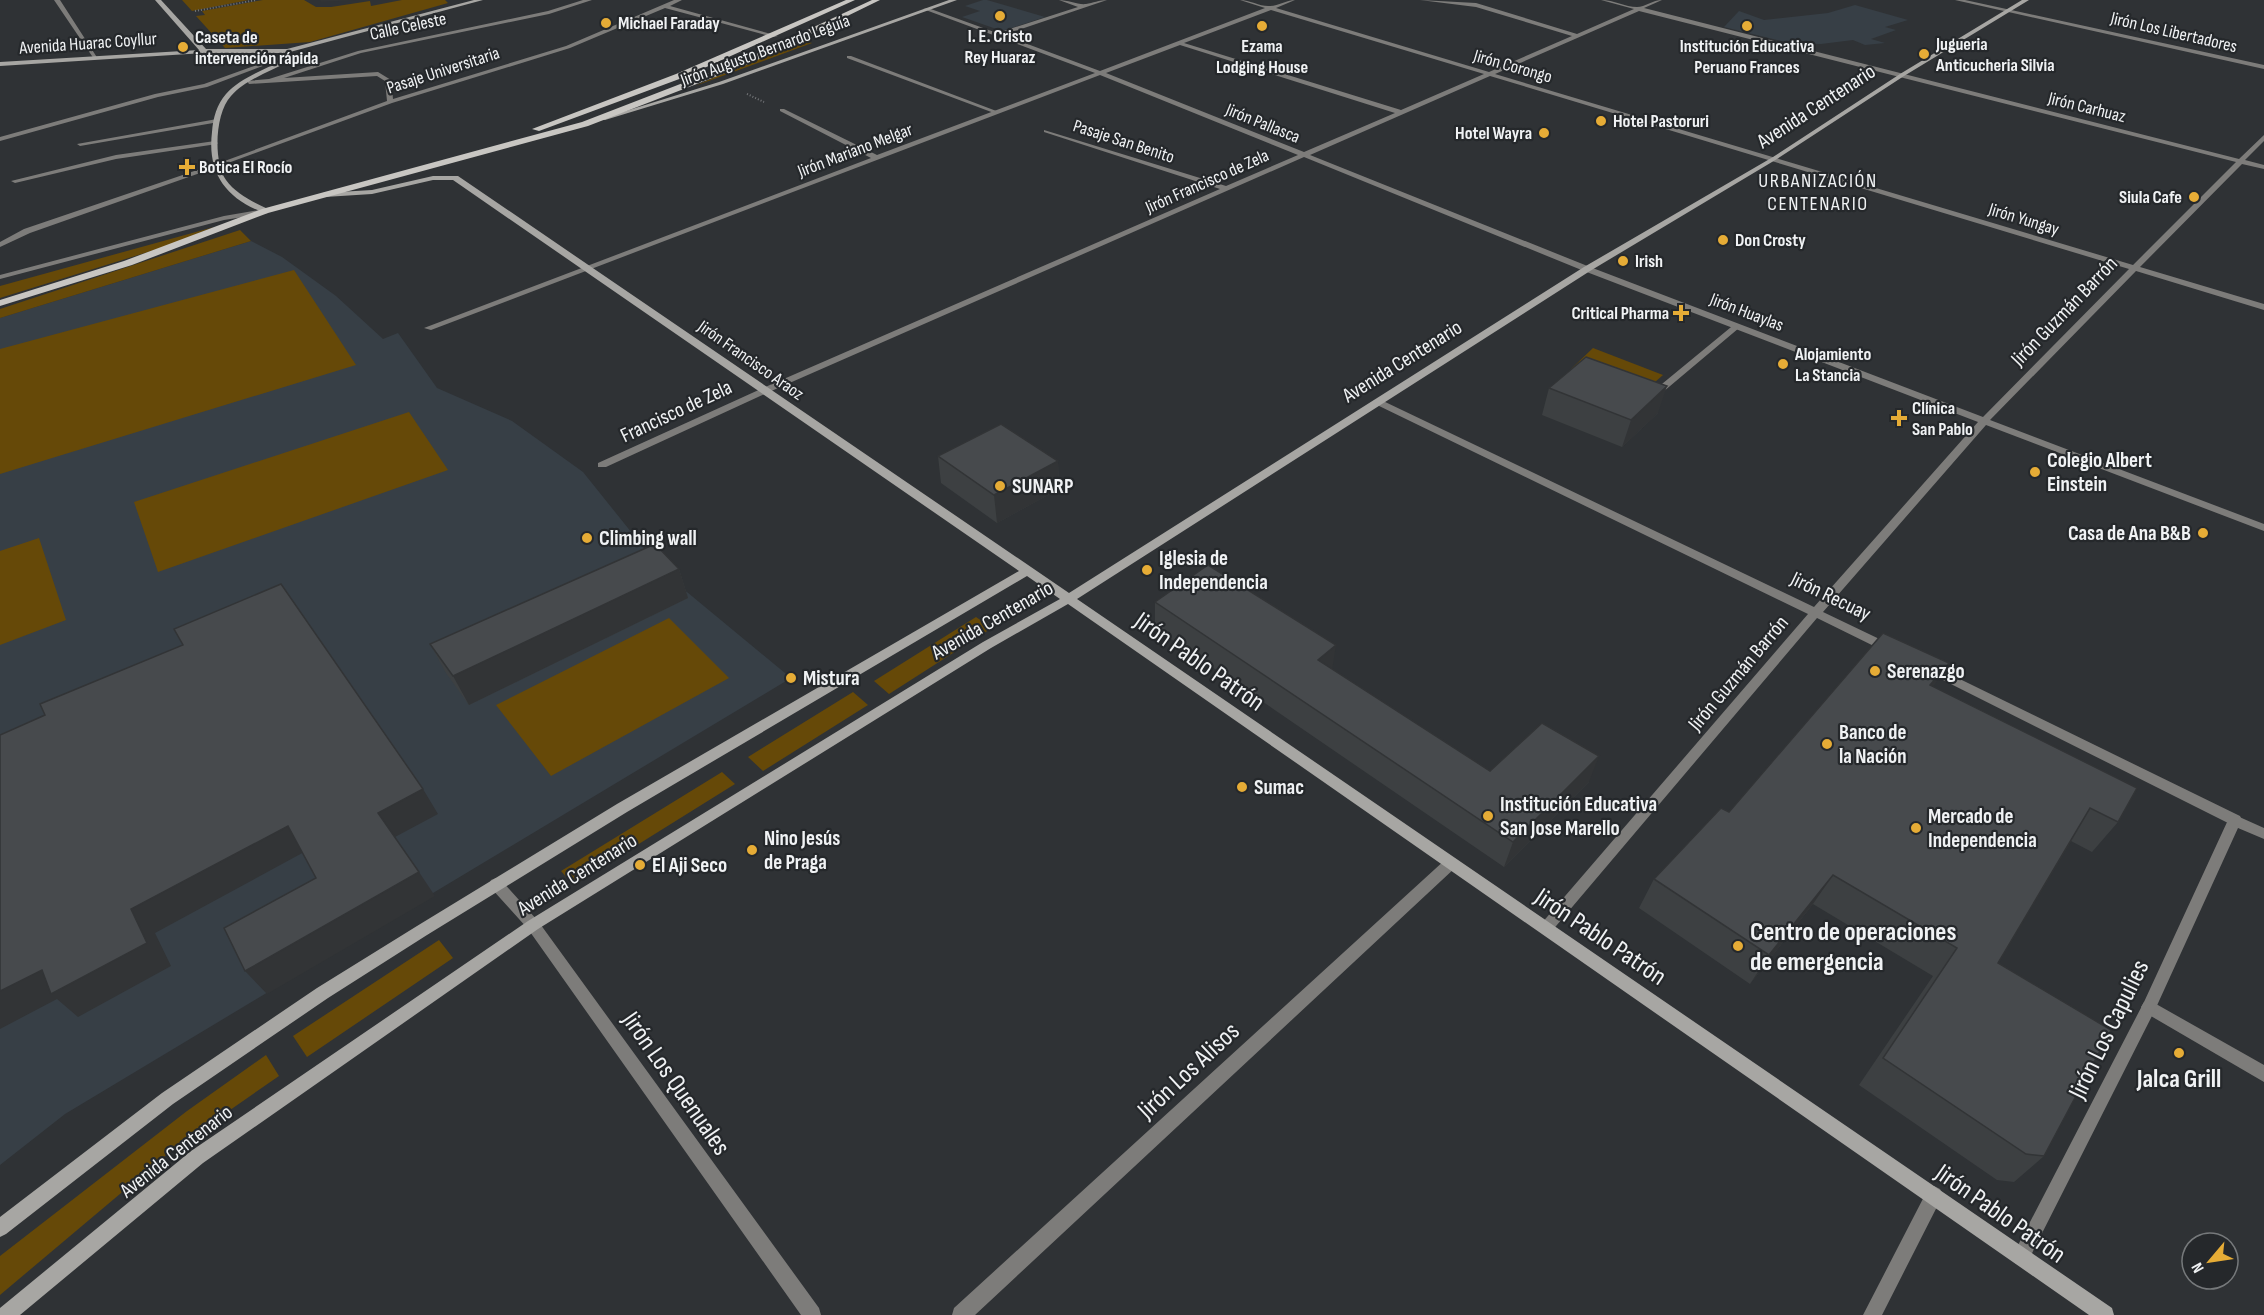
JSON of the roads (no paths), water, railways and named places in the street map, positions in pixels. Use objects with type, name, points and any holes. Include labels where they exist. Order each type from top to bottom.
[{"type":"main road","points":[[158,0],[204,51]]},
{"type":"main road","name":"Avenida Huarac Coyllur","points":[[0,64],[204,51],[288,55],[309,46],[480,0]]},
{"type":"main road","points":[[492,149],[532,130],[680,76],[775,36],[852,0]]},
{"type":"main road","points":[[0,303],[128,263],[265,211],[585,124],[748,61],[877,0]]},
{"type":"main road","name":"Jirón Augusto Bernardo Leguía","points":[[585,124],[721,83],[954,0]]},
{"type":"main road","name":"Avenida Centenario","points":[[6,1315],[197,1157],[534,925],[987,645],[1068,599],[1587,269],[1775,158],[1902,75],[2026,0]]},
{"type":"main road","points":[[265,211],[239,197],[222,181],[215,166],[217,122],[228,95],[288,55]]},
{"type":"main road","name":"Jirón Francisco Araoz","points":[[326,195],[372,192],[433,178],[455,178],[590,268],[1068,599]]},
{"type":"main road","name":"Avenida Centenario","points":[[0,1228],[120,1134],[225,1058],[496,884],[1027,570]]},
{"type":"main road","name":"Jirón Pablo Patrón","points":[[1068,599],[1934,1194],[2105,1315]]},
{"type":"street","points":[[57,0],[96,58]]},
{"type":"street","name":"Calle Celeste","points":[[271,81],[360,52],[549,12],[589,0]]},
{"type":"street","name":"Pasaje Universitaria","points":[[0,245],[27,231],[390,102],[568,46],[679,0]]},
{"type":"street","points":[[1062,0],[1084,7]]},
{"type":"street","points":[[997,35],[1104,0]]},
{"type":"street","name":"Jirón Corongo","points":[[1243,0],[1489,75],[1775,158]]},
{"type":"street","name":"Jirón Mariano Melgar","points":[[428,328],[996,112],[1182,44],[1292,0]]},
{"type":"street","points":[[1424,0],[1476,5],[1579,36]]},
{"type":"street","name":"Jirón Carhuaz","points":[[1604,0],[2264,167]]},
{"type":"street","name":"Jirón Francisco de Zela","points":[[766,390],[1659,0]]},
{"type":"street","name":"Jirón Los Libertadores","points":[[1958,0],[2264,67]]},
{"type":"street","points":[[665,6],[775,36]]},
{"type":"street","name":"Jirón Pallasca","points":[[926,9],[1101,73],[1587,269]]},
{"type":"street","points":[[1182,44],[1402,113]]},
{"type":"street","points":[[0,139],[107,111],[157,95],[205,86],[288,55]]},
{"type":"street","points":[[849,57],[996,112]]},
{"type":"street","points":[[249,82],[378,74],[388,80],[390,102]]},
{"type":"street","points":[[782,110],[877,158]]},
{"type":"street","points":[[80,144],[217,122]]},
{"type":"street","name":"Pasaje San Benito","points":[[1046,131],[1227,189]]},
{"type":"street","name":"Jirón Guzmán Barrón","points":[[1546,928],[1816,612],[1984,421],[2264,137]]},
{"type":"street","points":[[15,181],[116,157],[215,143]]},
{"type":"street","name":"Jirón Yungay","points":[[1775,158],[2264,307]]},
{"type":"street","points":[[0,277],[224,218],[265,211]]},
{"type":"street","name":"Jirón Huaylas","points":[[1587,269],[2264,528]]},
{"type":"street","points":[[1649,400],[1736,326]]},
{"type":"street","name":"Francisco de Zela","points":[[602,465],[766,390]]},
{"type":"street","name":"Jirón Recuay","points":[[1378,402],[1899,653]]},
{"type":"street","points":[[1920,664],[2264,834]]},
{"type":"street","name":"Jirón Los Capulies","points":[[2021,1257],[2149,1007],[2235,820]]},
{"type":"street","name":"Jirón Los Alisos","points":[[960,1315],[1451,863]]},
{"type":"street","name":"Jirón Los Quenuales","points":[[496,884],[534,925],[812,1315]]},
{"type":"street","points":[[2149,1007],[2264,1074]]},
{"type":"street","points":[[1872,1315],[1934,1194]]},
{"type":"place","name":"I. E. Cristo Rey Huaraz","points":[[1000,16]]},
{"type":"place","name":"Michael Faraday","points":[[606,23]]},
{"type":"place","name":"Ezama Lodging House","points":[[1262,26]]},
{"type":"place","name":"Institución Educativa Peruano Frances","points":[[1747,26]]},
{"type":"place","name":"Caseta de intervención rápida","points":[[183,47]]},
{"type":"place","name":"Jugueria Anticucheria Silvia","points":[[1924,54]]},
{"type":"place","name":"Hotel Pastoruri","points":[[1601,121]]},
{"type":"place","name":"Hotel Wayra","points":[[1544,133]]},
{"type":"place","name":"Botica El Rocío","points":[[187,167]]},
{"type":"place","name":"Siula Cafe","points":[[2194,197]]},
{"type":"place","name":"Don Crosty","points":[[1723,240]]},
{"type":"place","name":"Irish","points":[[1623,261]]},
{"type":"place","name":"Critical Pharma","points":[[1681,313]]},
{"type":"place","name":"Alojamiento La Stancia","points":[[1783,364]]},
{"type":"place","name":"Clínica San Pablo","points":[[1899,418]]},
{"type":"place","name":"Colegio Albert Einstein","points":[[2035,472]]},
{"type":"place","name":"SUNARP","points":[[1000,486]]},
{"type":"place","name":"Casa de Ana B&B","points":[[2203,533]]},
{"type":"place","name":"Climbing wall","points":[[587,538]]},
{"type":"place","name":"Iglesia de Independencia","points":[[1147,570]]},
{"type":"place","name":"Serenazgo","points":[[1875,671]]},
{"type":"place","name":"Mistura","points":[[791,678]]},
{"type":"place","name":"Banco de la Nación","points":[[1827,744]]},
{"type":"place","name":"Sumac","points":[[1242,787]]},
{"type":"place","name":"Institución Educativa San Jose Marello","points":[[1488,816]]},
{"type":"place","name":"Mercado de Independencia","points":[[1916,828]]},
{"type":"place","name":"Nino Jesús de Praga","points":[[752,850]]},
{"type":"place","name":"El Aji Seco","points":[[640,865]]},
{"type":"place","name":"Centro de operaciones de emergencia","points":[[1738,946]]},
{"type":"place","name":"Jalca Grill","points":[[2179,1053]]},
{"type":"district","name":"URBANIZACIÓN CENTENARIO","points":[[1818,192]]}]
